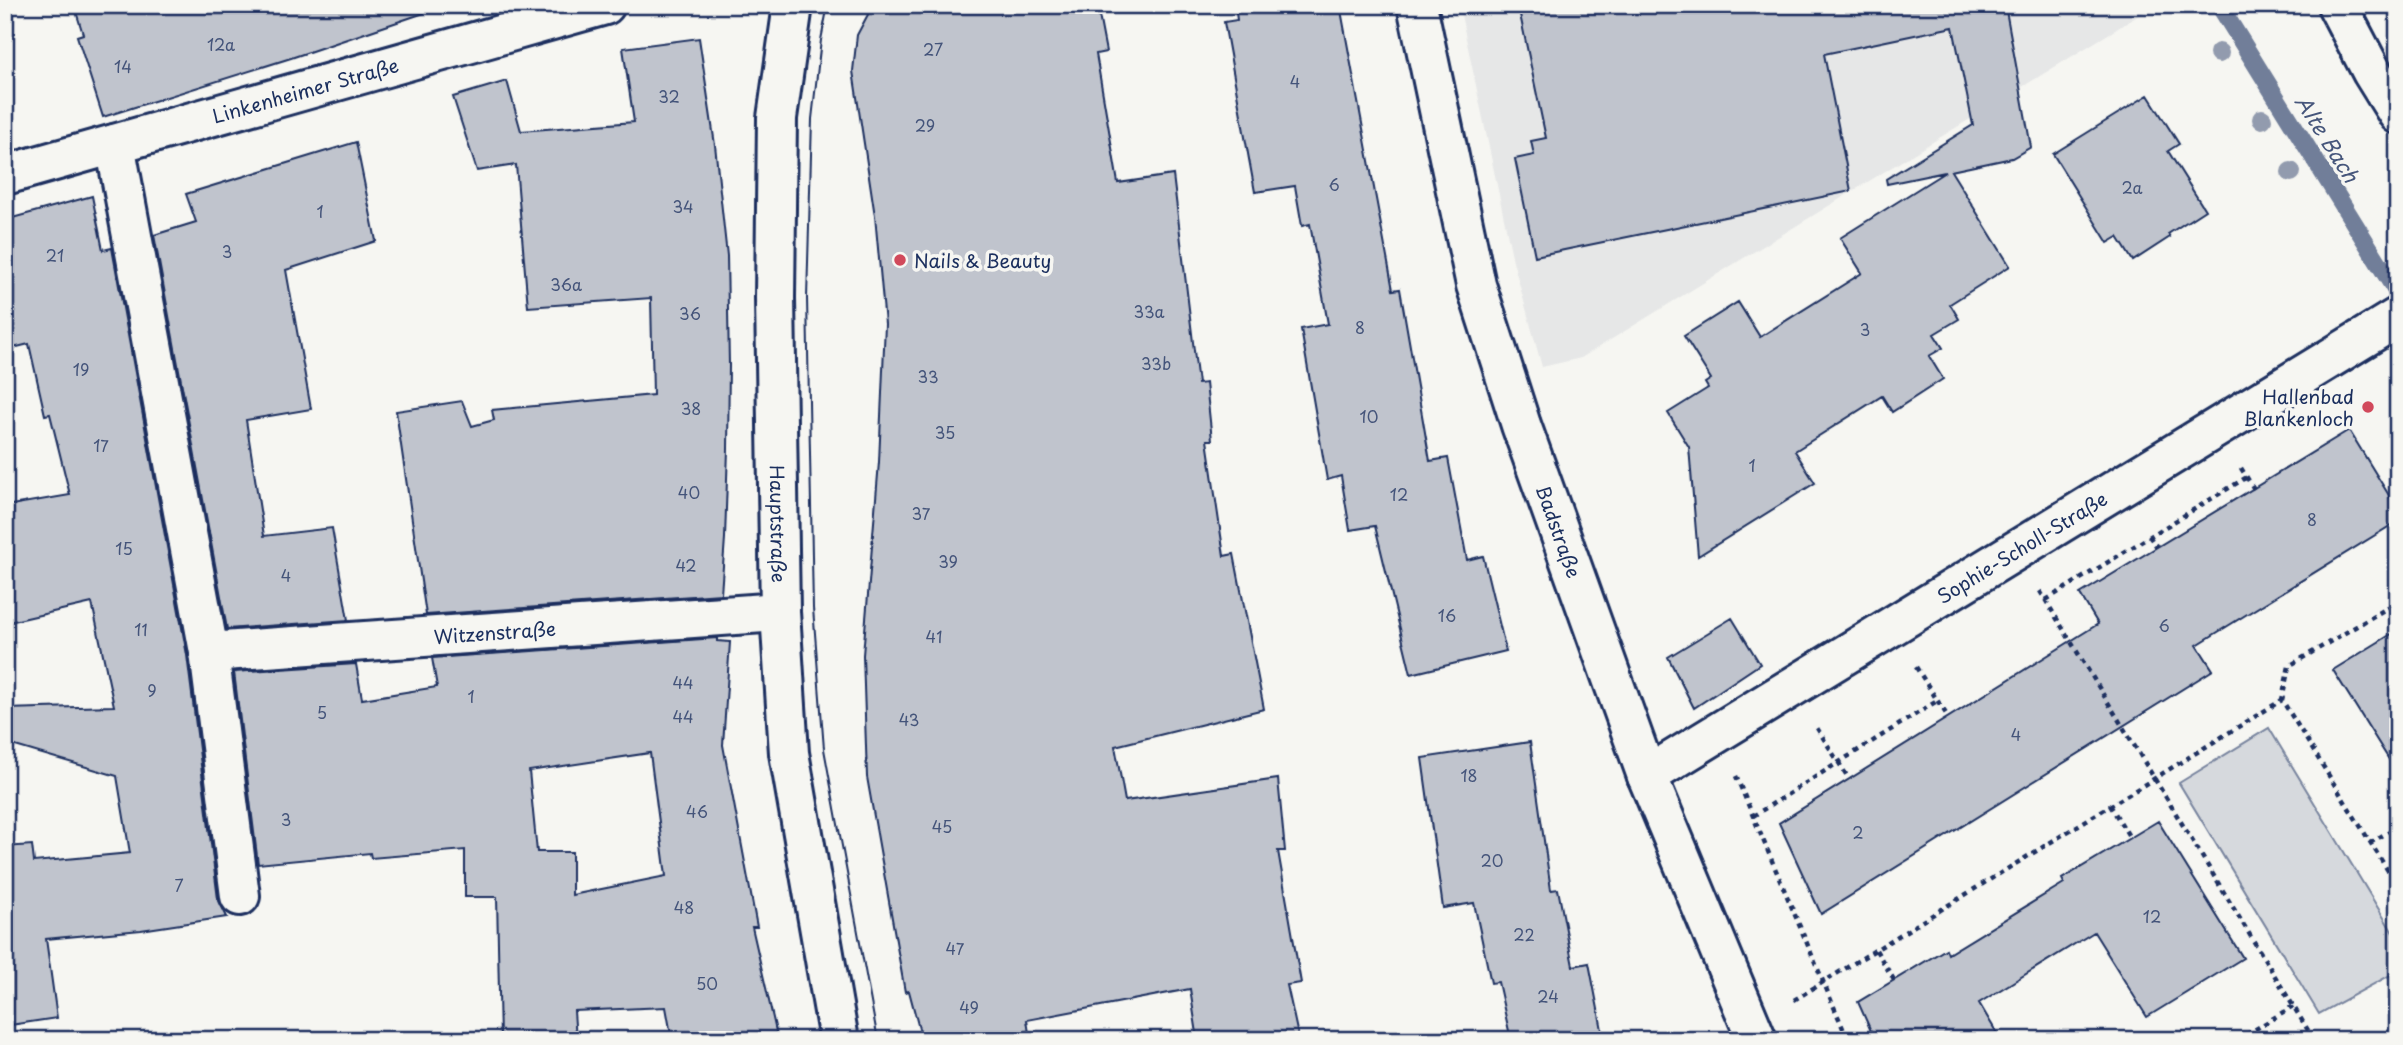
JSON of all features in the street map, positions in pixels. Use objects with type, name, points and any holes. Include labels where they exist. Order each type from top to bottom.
[{"type":"street","name":"Linkenheimer Straße","points":[[5,175],[605,5]]},
{"type":"street","name":"Hauptstraße","points":[[793,5],[777,118],[775,298],[780,612],[789,753],[839,1040]]},
{"type":"street","name":"Badstraße","points":[[1417,5],[1476,285],[1521,425],[1647,776],[1755,1032]]},
{"type":"street","points":[[2337,5],[2372,72],[2398,114]]},
{"type":"street","points":[[115,144],[209,652],[240,895]]},
{"type":"street","name":"Sophie-Scholl-Straße","points":[[1647,776],[2391,321]]},
{"type":"street","name":"Witzenstraße","points":[[209,652],[780,612]]},
{"type":"path","points":[[2243,471],[2254,489]]},
{"type":"path","points":[[2046,600],[2148,534],[2247,477]]},
{"type":"path","points":[[2148,534],[2157,547]]},
{"type":"path","points":[[2015,552],[2314,1040]]},
{"type":"path","points":[[2398,610],[2394,604],[2289,666],[2282,700],[2398,887]]},
{"type":"path","points":[[1926,683],[1948,717]]},
{"type":"path","points":[[1755,1032],[1824,982],[2282,700]]},
{"type":"path","points":[[1753,817],[1937,701]]},
{"type":"path","points":[[1718,733],[1848,1040]]},
{"type":"path","points":[[1827,744],[1849,779]]},
{"type":"path","points":[[2110,806],[2130,838]]},
{"type":"path","points":[[2370,843],[2398,826]]},
{"type":"path","points":[[1876,950],[1894,980]]},
{"type":"path","points":[[2238,1040],[2293,1006]]},
{"type":"shaded area","points":[[1459,5],[2154,6],[1581,358],[1542,367],[1513,261]]},
{"type":"shaded area","points":[[2269,728],[2398,941],[2398,971],[2319,1014],[2179,783]]},
{"type":"building","points":[[74,5],[423,5],[424,13],[103,117],[77,36],[83,34]]},
{"type":"building","points":[[873,5],[1097,5],[1106,52],[1096,54],[1118,183],[1173,175],[1198,384],[1206,383],[1212,440],[1207,440],[1224,556],[1234,554],[1264,709],[1115,746],[1125,801],[1278,779],[1285,851],[1278,851],[1301,983],[1287,985],[1299,1040],[1198,1040],[1190,989],[1027,1020],[1030,1040],[922,1040],[909,991],[905,992],[867,777],[863,655],[879,462],[885,324],[875,216],[853,71],[857,35]]},
{"type":"building","points":[[1235,5],[1340,5],[1393,290],[1400,289],[1430,461],[1448,458],[1467,560],[1483,556],[1506,651],[1411,674],[1375,526],[1350,530],[1341,476],[1327,480],[1301,329],[1328,324],[1310,224],[1302,226],[1295,186],[1255,192],[1224,22],[1237,20]]},
{"type":"building","points":[[1518,5],[2005,5],[2031,147],[2012,158],[1951,171],[2010,266],[1950,304],[1959,319],[1934,334],[1943,348],[1929,356],[1943,379],[1892,412],[1882,396],[1795,451],[1815,483],[1698,556],[1689,447],[1668,413],[1708,388],[1705,383],[1711,379],[1684,336],[1738,302],[1760,337],[1862,273],[1840,238],[1945,172],[1887,184],[1886,179],[1973,125],[1953,27],[1824,54],[1851,191],[1535,256],[1515,159],[1534,155],[1531,141],[1546,138]]},
{"type":"building","points":[[699,38],[715,145],[727,256],[728,449],[721,594],[426,615],[396,411],[462,401],[472,426],[494,420],[492,410],[653,395],[651,298],[528,307],[516,165],[477,171],[453,97],[507,81],[521,131],[634,122],[623,48]]},
{"type":"building","points":[[2148,95],[2179,144],[2168,151],[2205,210],[2133,261],[2118,237],[2108,243],[2053,154]]},
{"type":"building","points":[[356,142],[376,241],[286,270],[311,409],[246,420],[264,536],[332,528],[348,620],[227,629],[154,235],[196,222],[186,194]]},
{"type":"building","points":[[92,196],[103,250],[112,248],[187,655],[218,899],[227,917],[141,930],[46,939],[57,1018],[10,1025],[5,986],[5,847],[32,845],[34,862],[130,853],[117,776],[5,743],[5,709],[114,706],[92,603],[5,623],[5,506],[70,495],[50,414],[45,415],[29,344],[5,350],[5,220]]},
{"type":"building","points":[[2349,430],[2398,510],[2398,521],[2197,645],[2213,670],[1821,914],[1779,823],[2098,624],[2080,594]]},
{"type":"building","points":[[1732,618],[1760,664],[1694,708],[1668,657]]},
{"type":"building","points":[[2398,630],[2398,774],[2333,670]]},
{"type":"building","points":[[717,638],[717,641],[730,642],[723,745],[757,927],[752,927],[778,1040],[672,1040],[666,1007],[574,1011],[576,1040],[500,1040],[497,897],[465,897],[465,850],[371,858],[370,853],[258,864],[234,672],[356,664],[362,699],[437,687],[432,658]],"holes":[[[650,753],[666,876],[572,895],[572,852],[537,852],[529,771]]]},
{"type":"building","points":[[1530,742],[1551,890],[1558,889],[1573,966],[1589,963],[1604,1040],[1511,1040],[1498,982],[1491,983],[1474,903],[1443,908],[1422,758]]},
{"type":"building","points":[[2158,821],[2243,958],[2147,1017],[2094,932],[1979,1003],[2001,1040],[1875,1040],[1858,1002],[1946,949],[1948,954],[2064,883],[2062,879]]},
{"type":"waterway","name":"Alte Bach","points":[[2219,5],[2398,294]]},
{"type":"tram line","points":[[828,5],[812,119],[807,298],[813,608],[824,749],[878,1040]]},
{"type":"place","name":"Nails & Beauty","points":[[900,260]]},
{"type":"place","name":"Hallenbad Blankenloch","points":[[2368,407]]}]
